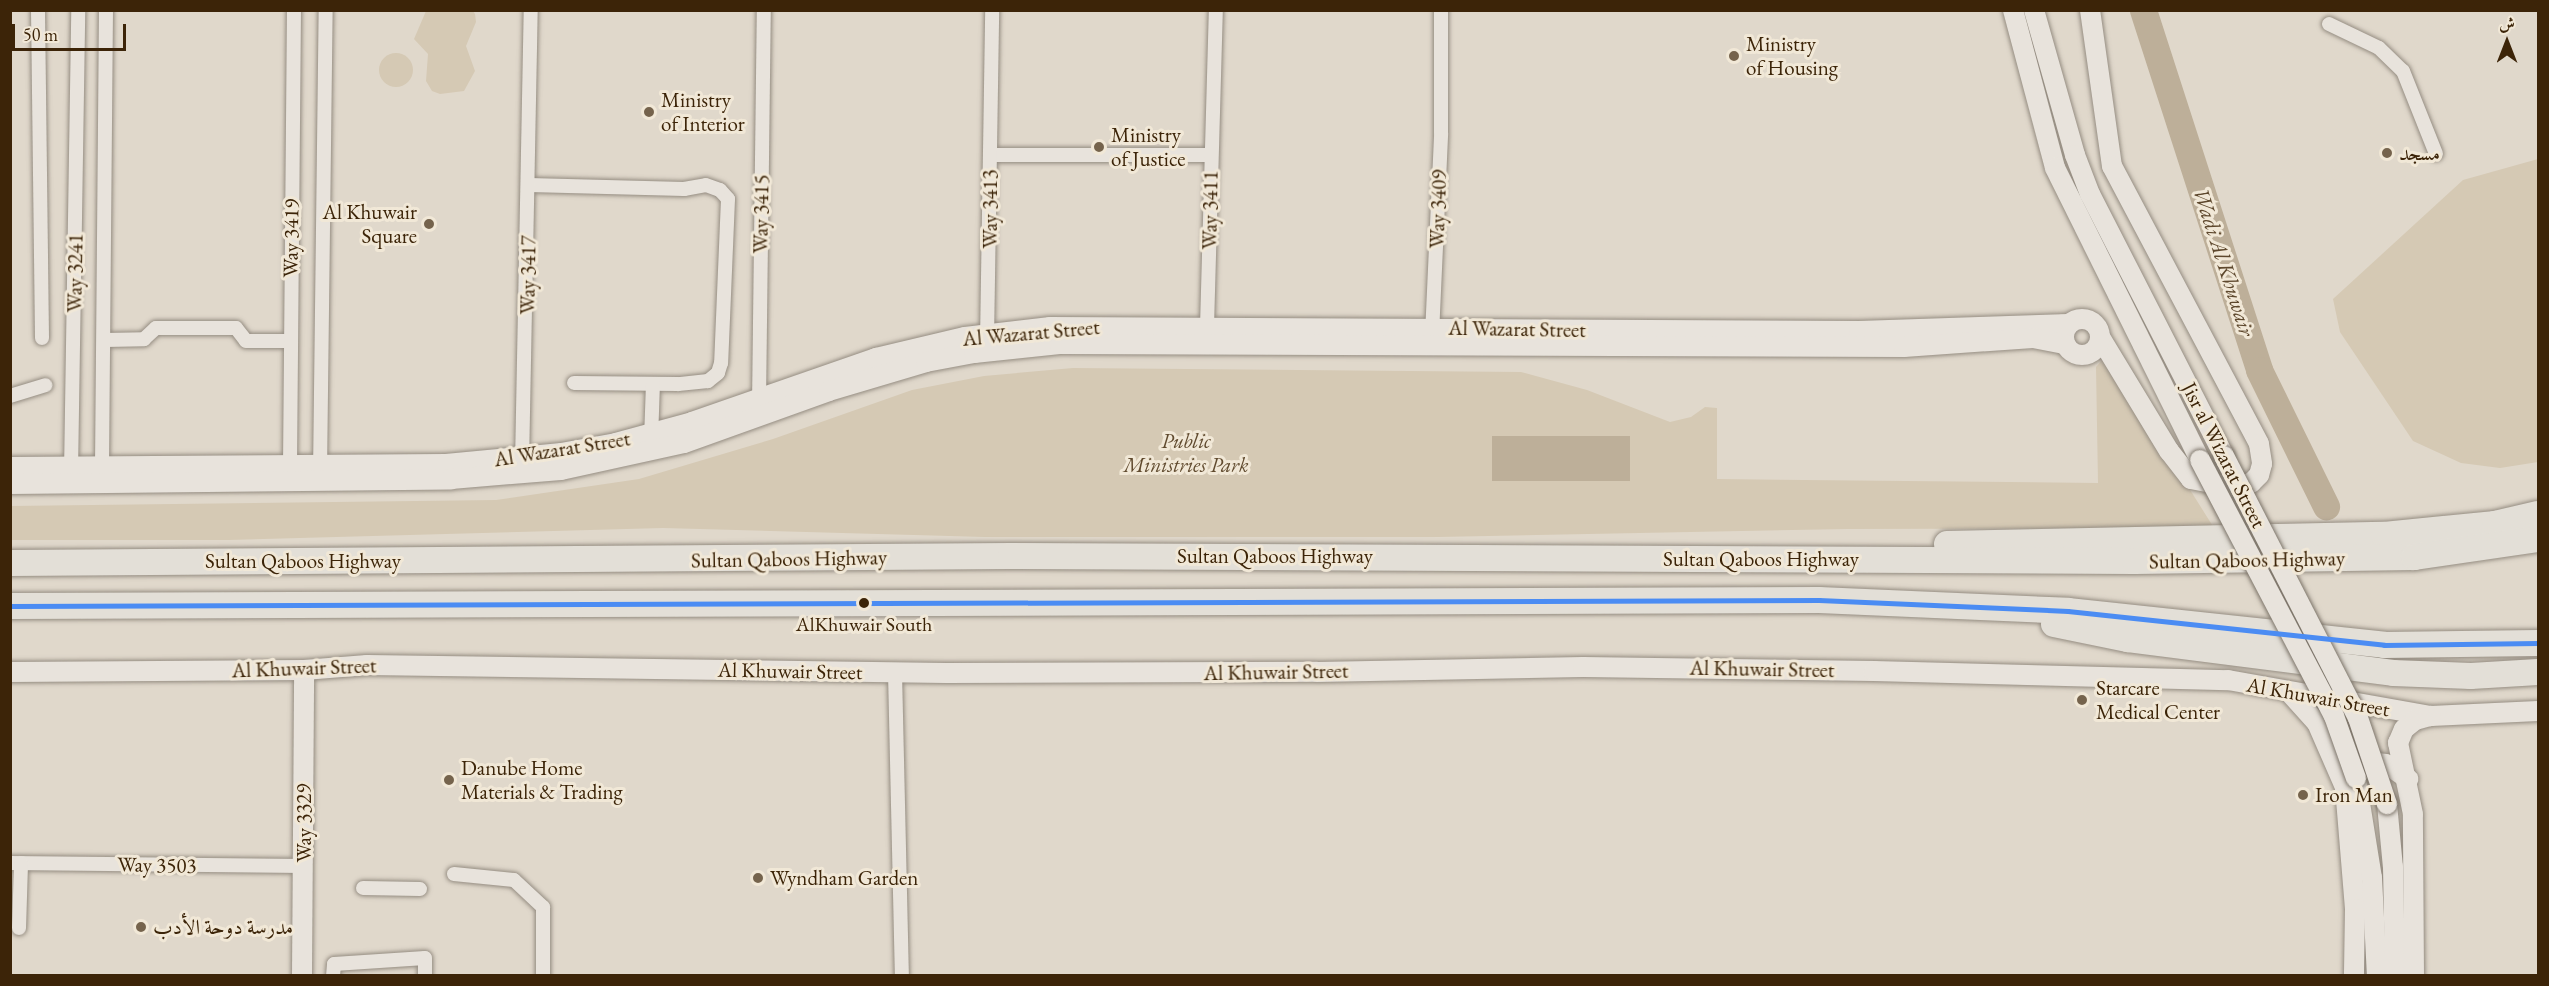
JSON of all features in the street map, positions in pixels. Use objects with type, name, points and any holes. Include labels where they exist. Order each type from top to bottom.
[{"type":"highway","points":[[1833,560],[1882,549],[1929,545],[2433,533],[2538,514]]},
{"type":"highway","name":"Sultan Qaboos Highway","points":[[10,563],[1011,556],[1833,560],[2414,557],[2538,538]]},
{"type":"highway","name":"Sultan Qaboos Highway","points":[[10,606],[1819,600],[2068,611],[2384,645],[2538,643]]},
{"type":"highway","points":[[1999,608],[2060,626],[2128,639],[2283,661],[2393,673],[2471,676],[2538,672]]},
{"type":"street","points":[[38,10],[42,338]]},
{"type":"street","name":"Way 3241","points":[[73,467],[78,10]]},
{"type":"street","points":[[102,467],[105,340],[106,10]]},
{"type":"street","name":"Way 3419","points":[[290,466],[294,10]]},
{"type":"street","points":[[249,481],[314,477],[322,466],[326,10]]},
{"type":"street","name":"Way 3417","points":[[525,457],[531,10]]},
{"type":"street","name":"Way 3415","points":[[759,408],[764,10]]},
{"type":"street","name":"Way 3413","points":[[989,333],[992,10]]},
{"type":"street","name":"Way 3411","points":[[1207,327],[1216,10]]},
{"type":"street","name":"Way 3409","points":[[1434,328],[1441,10]]},
{"type":"street","name":"Jisr al Wizarat Street","points":[[2013,10],[2055,168],[2200,460],[2334,716],[2372,878],[2377,975]]},
{"type":"street","name":"Jisr al Wizarat Street","points":[[2034,10],[2060,102],[2090,194],[2358,718],[2386,804],[2395,975]]},
{"type":"street","points":[[2046,10],[2057,63],[2060,102]]},
{"type":"street","points":[[2090,10],[2112,166],[2259,444],[2262,464],[2259,475],[2251,483],[2232,487],[2191,479],[2169,450],[2100,337],[2089,320],[2079,319],[2069,324],[2066,344],[2083,355],[2097,347],[2100,337]]},
{"type":"street","points":[[2329,24],[2379,48],[2403,70],[2436,154]]},
{"type":"street","points":[[990,155],[1211,155]]},
{"type":"street","points":[[529,185],[684,189],[706,186],[720,190],[728,199],[721,363],[717,374],[708,381],[653,384],[574,383]]},
{"type":"street","name":"Al Wazarat Street","points":[[759,408],[876,358],[989,333],[1090,326],[1870,331],[2069,324]]},
{"type":"street","points":[[1130,343],[1193,340],[1207,327]]},
{"type":"street","points":[[105,340],[144,339],[156,328],[236,328],[246,341],[291,341]]},
{"type":"street","points":[[1362,345],[1425,340],[1434,328]]},
{"type":"street","points":[[926,362],[981,346],[989,333]]},
{"type":"street","name":"Al Wazarat Street","points":[[10,482],[451,479],[561,470],[759,408],[926,362],[1031,346],[1130,343],[1904,347],[2033,338],[2066,344]]},
{"type":"street","points":[[10,396],[45,384]]},
{"type":"street","points":[[651,442],[653,384]]},
{"type":"street","name":"Al Wazarat Street","points":[[10,467],[446,464],[651,442]]},
{"type":"street","points":[[451,479],[513,471],[525,457]]},
{"type":"street","points":[[10,482],[64,477],[73,467]]},
{"type":"street","name":"Al Khuwair Street","points":[[10,672],[304,670],[367,665],[895,672],[1317,672],[1583,667],[1897,671],[2228,680],[2290,693],[2431,716],[2538,711]]},
{"type":"street","name":"Way 3329","points":[[302,975],[304,670]]},
{"type":"street","points":[[895,672],[902,975]]},
{"type":"street","points":[[2290,693],[2317,723],[2350,782]]},
{"type":"street","points":[[2380,708],[2398,743],[2408,779],[2415,851],[2414,975]]},
{"type":"street","points":[[2398,743],[2404,729],[2415,720],[2431,716]]},
{"type":"street","points":[[2354,975],[2355,909],[2350,782],[2347,771],[2368,762],[2386,764],[2408,779]]},
{"type":"street","points":[[16,863],[20,928]]},
{"type":"street","name":"Way 3503","points":[[16,863],[304,866]]},
{"type":"street","points":[[454,874],[513,880],[543,907],[543,975]]},
{"type":"street","points":[[363,888],[420,889]]},
{"type":"street","points":[[333,975],[334,964],[425,958],[425,975]]},
{"type":"green space","points":[[426,11],[473,11],[475,14],[476,22],[466,46],[475,71],[464,91],[440,94],[432,91],[426,81],[428,54],[414,39]]},
{"type":"green space","points":[[396,53],[408,58],[413,70],[408,82],[396,87],[384,82],[379,70],[384,58]]},
{"type":"green space","points":[[2538,159],[2538,462],[2500,468],[2461,463],[2413,441],[2340,332],[2333,299],[2463,180]]},
{"type":"green space","name":"Public Ministries Park","points":[[2106,356],[2214,528],[1848,529],[1438,537],[985,537],[663,528],[228,540],[11,540],[10,506],[496,500],[639,479],[773,439],[912,390],[984,376],[1073,368],[1521,372],[1587,390],[1670,422],[1691,417],[1705,407],[1717,408],[1717,479],[2098,483],[2096,367]]},
{"type":"shaded area","points":[[1492,436],[1630,436],[1630,481],[1492,481]]},
{"type":"waterway","name":"Wadi Al Khuwair","points":[[2143,10],[2259,370],[2326,506]]},
{"type":"transit line","points":[[10,606],[1819,600],[2068,611],[2384,645],[2538,643]]},
{"type":"place","name":"Ministry of Housing","points":[[1734,56]]},
{"type":"place","name":"Ministry of Interior","points":[[649,112]]},
{"type":"place","name":"Ministry of Justice","points":[[1099,147]]},
{"type":"place","name":"مسجد","points":[[2387,153]]},
{"type":"place","name":"Al Khuwair Square","points":[[429,224]]},
{"type":"place","name":"AlKhuwair South","points":[[864,603]]},
{"type":"place","name":"Starcare Medical Center","points":[[2082,700]]},
{"type":"place","name":"Danube Home Materials & Trading","points":[[449,780]]},
{"type":"place","name":"Iron Man","points":[[2303,795]]},
{"type":"place","name":"Wyndham Garden","points":[[758,878]]},
{"type":"place","name":"مدرسة دوحة الأدب","points":[[141,927]]}]
